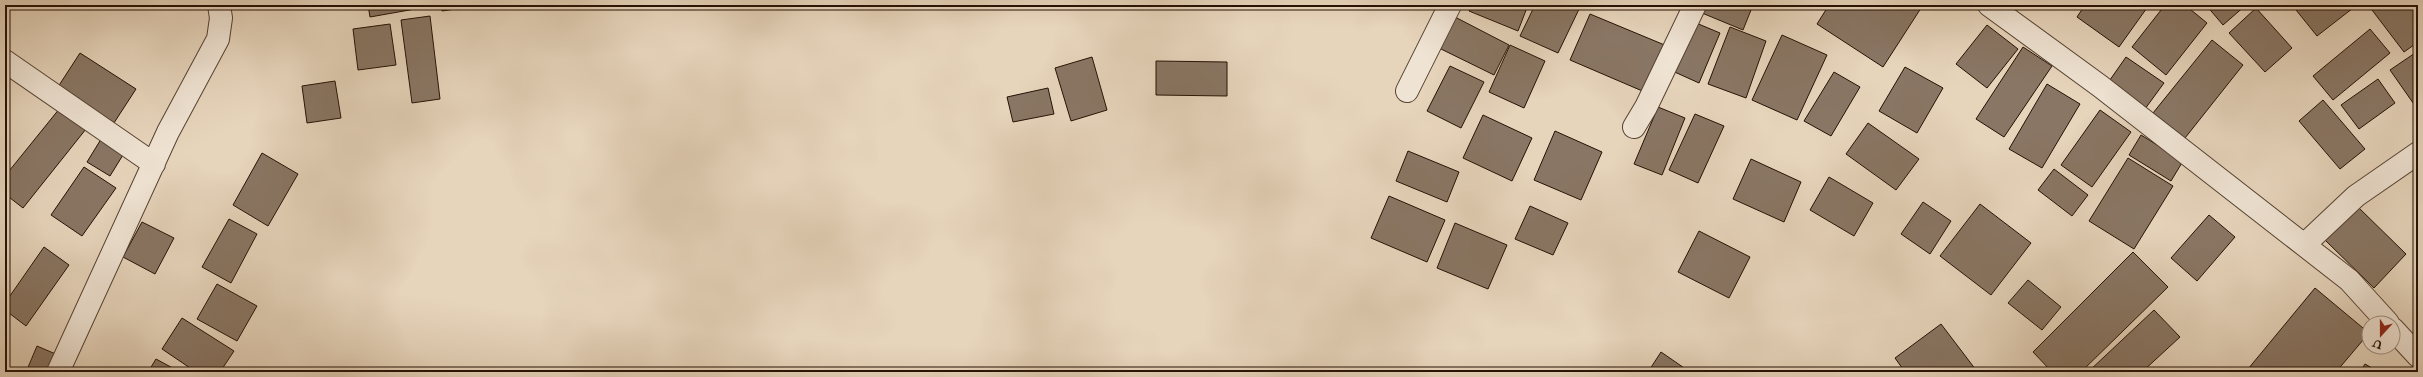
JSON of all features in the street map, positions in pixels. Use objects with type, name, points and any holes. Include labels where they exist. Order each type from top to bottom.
[{"type":"street","points":[[58,372],[154,164],[218,39],[221,18],[219,5]]},
{"type":"street","points":[[1407,90],[1450,5]]},
{"type":"street","points":[[1634,127],[1646,107],[1695,5]]},
{"type":"street","points":[[1989,5],[2100,86],[2349,280],[2381,315]]},
{"type":"street","points":[[5,61],[154,164]]},
{"type":"street","points":[[2304,245],[2356,196],[2418,153]]},
{"type":"street","points":[[2401,338],[2418,356]]},
{"type":"building","points":[[368,5],[432,5],[432,6],[370,17]]},
{"type":"building","points":[[441,5],[475,5],[475,6],[442,11]]},
{"type":"building","points":[[1472,5],[1528,5],[1518,31],[1469,11]]},
{"type":"building","points":[[1535,5],[1581,5],[1558,53],[1520,36]]},
{"type":"building","points":[[1705,5],[1753,5],[1743,30],[1702,13]]},
{"type":"building","points":[[1829,5],[1923,5],[1883,67],[1817,24]]},
{"type":"building","points":[[2085,5],[2149,5],[2119,47],[2077,17]]},
{"type":"building","points":[[2165,5],[2185,5],[2207,23],[2166,75],[2132,47]]},
{"type":"building","points":[[2206,5],[2246,5],[2223,25]]},
{"type":"building","points":[[2292,5],[2357,5],[2317,36]]},
{"type":"building","points":[[2379,5],[2418,5],[2418,42],[2404,52],[2372,10]]},
{"type":"building","points":[[2256,8],[2292,48],[2265,72],[2229,33]]},
{"type":"building","points":[[1590,14],[1667,46],[1647,93],[1570,60]]},
{"type":"building","points":[[430,16],[440,99],[412,103],[401,20]]},
{"type":"building","points":[[1455,17],[1509,45],[1494,75],[1439,48]]},
{"type":"building","points":[[1689,20],[1720,33],[1699,83],[1668,69]]},
{"type":"building","points":[[390,24],[396,65],[358,70],[353,29]]},
{"type":"building","points":[[1987,25],[2018,49],[1987,88],[1956,64]]},
{"type":"building","points":[[1730,27],[1766,41],[1746,98],[1708,84]]},
{"type":"building","points":[[2370,29],[2390,53],[2333,100],[2313,76]]},
{"type":"building","points":[[1782,35],[1827,55],[1797,120],[1752,100]]},
{"type":"building","points":[[2212,40],[2243,65],[2185,138],[2153,113]]},
{"type":"building","points":[[1510,45],[1545,61],[1524,108],[1489,92]]},
{"type":"building","points":[[2023,47],[2052,66],[2004,137],[1976,119]]},
{"type":"building","points":[[2418,51],[2418,110],[2390,70]]},
{"type":"building","points":[[80,53],[136,89],[112,126],[56,90]]},
{"type":"building","points":[[1092,57],[1107,110],[1071,121],[1055,68]]},
{"type":"building","points":[[2126,57],[2164,83],[2142,113],[2105,87]]},
{"type":"building","points":[[1156,61],[1227,62],[1227,96],[1156,95]]},
{"type":"building","points":[[1450,66],[1484,82],[1461,128],[1427,111]]},
{"type":"building","points":[[1905,67],[1943,88],[1917,133],[1879,111]]},
{"type":"building","points":[[1834,72],[1860,87],[1831,136],[1804,121]]},
{"type":"building","points":[[2378,79],[2395,103],[2359,129],[2341,105]]},
{"type":"building","points":[[335,81],[341,118],[307,123],[302,86]]},
{"type":"building","points":[[2047,84],[2080,104],[2042,168],[2009,149]]},
{"type":"building","points":[[1048,88],[1054,114],[1013,122],[1007,97]]},
{"type":"building","points":[[2323,100],[2365,149],[2340,169],[2299,121]]},
{"type":"building","points":[[1658,107],[1685,118],[1662,175],[1634,164]]},
{"type":"building","points":[[60,108],[86,129],[23,208],[5,194],[5,176]]},
{"type":"building","points":[[2100,110],[2131,132],[2092,187],[2061,165]]},
{"type":"building","points":[[1695,114],[1724,126],[1698,183],[1669,170]]},
{"type":"building","points":[[1483,115],[1532,138],[1512,181],[1463,158]]},
{"type":"building","points":[[1868,123],[1919,159],[1896,190],[1846,154]]},
{"type":"building","points":[[1555,131],[1602,152],[1581,200],[1534,180]]},
{"type":"building","points":[[2141,135],[2183,161],[2171,181],[2129,155]]},
{"type":"building","points":[[103,136],[126,150],[110,176],[87,162]]},
{"type":"building","points":[[1408,151],[1459,172],[1447,202],[1396,181]]},
{"type":"building","points":[[262,153],[298,174],[268,226],[233,205]]},
{"type":"building","points":[[2128,158],[2173,186],[2134,249],[2089,221]]},
{"type":"building","points":[[1751,159],[1801,182],[1784,222],[1733,199]]},
{"type":"building","points":[[84,167],[116,188],[82,236],[51,215]]},
{"type":"building","points":[[2054,169],[2088,195],[2072,216],[2038,190]]},
{"type":"building","points":[[1829,177],[1873,203],[1854,236],[1810,210]]},
{"type":"building","points":[[1389,196],[1445,220],[1427,262],[1371,238]]},
{"type":"building","points":[[1923,202],[1951,221],[1930,254],[1901,234]]},
{"type":"building","points":[[1980,204],[2031,243],[1991,295],[1940,256]]},
{"type":"building","points":[[1530,206],[1568,223],[1553,255],[1515,239]]},
{"type":"building","points":[[2358,207],[2406,254],[2374,288],[2325,240]]},
{"type":"building","points":[[2209,215],[2235,237],[2197,281],[2171,258]]},
{"type":"building","points":[[229,219],[257,234],[231,283],[202,267]]},
{"type":"building","points":[[142,222],[174,238],[155,274],[123,257]]},
{"type":"building","points":[[1455,223],[1507,245],[1488,289],[1437,268]]},
{"type":"building","points":[[1699,231],[1750,257],[1729,298],[1678,272]]},
{"type":"building","points":[[44,247],[69,265],[26,326],[5,310],[5,303]]},
{"type":"building","points":[[2133,252],[2168,287],[2081,372],[2052,372],[2033,352]]},
{"type":"building","points":[[2028,280],[2061,307],[2042,330],[2008,303]]},
{"type":"building","points":[[217,284],[257,306],[237,341],[197,319]]},
{"type":"building","points":[[2315,288],[2361,326],[2361,342],[2336,372],[2252,372],[2248,369]]},
{"type":"building","points":[[2154,310],[2180,337],[2142,372],[2088,372]]},
{"type":"building","points":[[182,318],[234,351],[220,372],[196,372],[162,349]]},
{"type":"building","points":[[1941,324],[1976,370],[1973,372],[1905,372],[1895,358]]},
{"type":"building","points":[[37,346],[58,355],[50,372],[26,372]]},
{"type":"building","points":[[1661,352],[1690,372],[1648,372]]},
{"type":"building","points":[[156,359],[180,372],[148,372]]},
{"type":"building","points":[[2365,364],[2379,372],[2360,372]]}]
